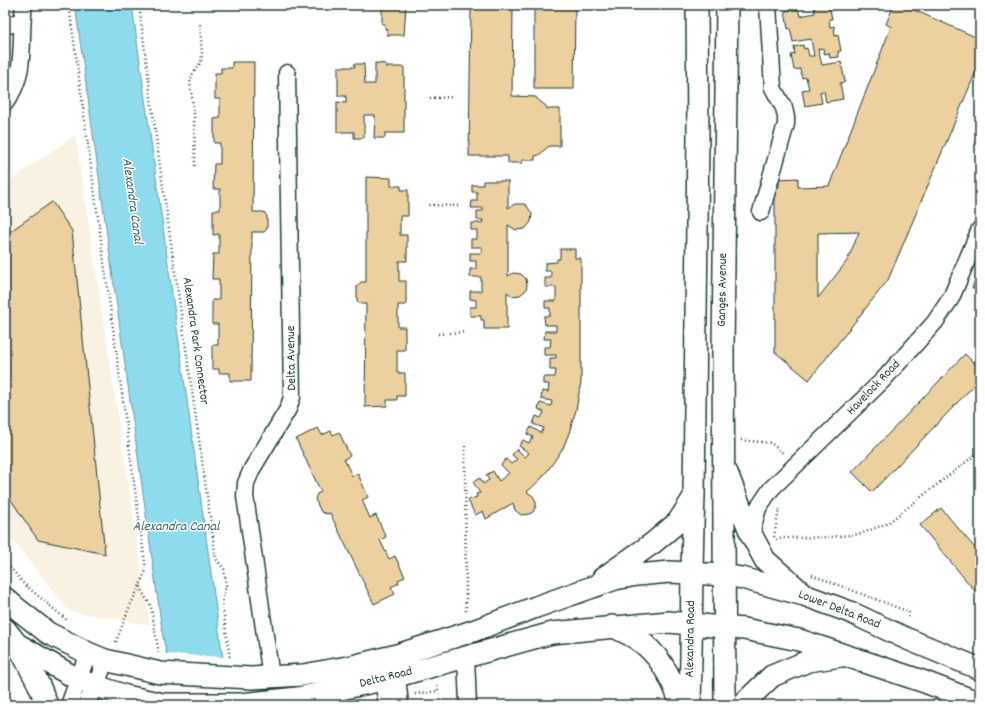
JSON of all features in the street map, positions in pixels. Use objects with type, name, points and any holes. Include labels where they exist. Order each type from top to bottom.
[{"type":"main road","name":"Ganges Avenue","points":[[691,573],[694,497],[698,143],[697,5]]},
{"type":"main road","name":"Ganges Avenue","points":[[724,575],[723,351],[727,5]]},
{"type":"main road","points":[[723,463],[751,534],[765,560],[804,595]]},
{"type":"main road","points":[[586,589],[653,543],[678,522],[694,497]]},
{"type":"main road","name":"Delta Road","points":[[5,598],[48,633],[97,657],[164,673],[246,678],[303,675],[353,666],[440,642],[536,606],[615,579],[670,572],[691,573]]},
{"type":"main road","name":"Lower Delta Road","points":[[691,573],[724,575],[742,578],[804,595],[850,612],[905,638],[980,669]]},
{"type":"main road","name":"Alexandra Road","points":[[690,705],[691,573]]},
{"type":"main road","points":[[724,575],[725,705]]},
{"type":"main road","name":"Delta Road","points":[[11,637],[88,683],[126,696],[162,704],[235,704],[298,698],[390,678],[552,632],[668,622],[691,623]]},
{"type":"main road","points":[[691,623],[744,629],[799,640],[848,655],[980,703]]},
{"type":"main road","points":[[612,626],[637,639],[652,651],[672,680],[681,705]]},
{"type":"main road","points":[[11,637],[39,684],[47,705]]},
{"type":"main road","points":[[745,705],[747,700],[772,676],[808,661],[848,655]]},
{"type":"main road","points":[[246,678],[248,683],[246,688],[247,695],[255,702]]},
{"type":"street","points":[[5,103],[10,96],[18,78],[22,63],[22,21],[24,5]]},
{"type":"street","points":[[761,212],[786,124],[784,108],[773,88],[768,5]]},
{"type":"street","points":[[5,26],[22,21]]},
{"type":"street","name":"Delta Avenue","points":[[246,678],[246,483],[288,409],[292,397],[287,73]]},
{"type":"street","name":"Havelock Road","points":[[751,534],[758,508],[772,489],[883,380],[935,322],[951,298],[980,229]]},
{"type":"street","points":[[85,705],[88,683],[97,657]]},
{"type":"street","points":[[466,657],[468,705]]},
{"type":"street","points":[[387,705],[390,678]]},
{"type":"street","points":[[390,678],[400,705]]},
{"type":"street","points":[[69,705],[88,683]]},
{"type":"path","points":[[69,5],[146,570],[128,610],[116,642]]},
{"type":"path","name":"Alexandra Park Connector","points":[[139,5],[157,145],[216,559],[224,569],[226,585],[222,602],[246,678]]},
{"type":"path","points":[[967,5],[980,9]]},
{"type":"path","points":[[195,166],[194,114],[190,83],[192,75],[201,62],[202,54],[200,24]]},
{"type":"path","points":[[430,98],[456,97]]},
{"type":"path","points":[[429,205],[461,206]]},
{"type":"path","points":[[438,334],[464,332]]},
{"type":"path","points":[[723,437],[771,443],[788,458]]},
{"type":"path","points":[[465,446],[465,612],[473,630]]},
{"type":"path","points":[[777,546],[774,541],[783,538],[831,537],[860,534],[888,523],[980,451]]},
{"type":"path","points":[[5,561],[23,583],[74,625]]},
{"type":"path","points":[[805,573],[909,612],[906,623]]},
{"type":"path","points":[[140,585],[144,596],[152,606],[164,673]]},
{"type":"shaded area","points":[[75,135],[150,625],[69,611],[5,530],[5,184]]},
{"type":"water","name":"Alexandra Canal","points":[[75,5],[132,5],[229,702],[177,705],[163,637]]},
{"type":"pier","points":[[165,654],[225,657],[231,701],[175,705]]},
{"type":"building","points":[[382,5],[406,5],[404,35],[387,35],[385,24],[382,24]]},
{"type":"building","points":[[471,5],[513,5],[512,96],[536,97],[546,106],[547,109],[560,109],[560,146],[549,146],[539,155],[535,156],[535,160],[522,160],[522,163],[508,163],[508,156],[469,156]]},
{"type":"building","points":[[534,5],[575,5],[574,89],[534,89]]},
{"type":"building","points":[[829,5],[832,19],[829,19],[830,27],[834,26],[835,36],[838,35],[841,51],[838,51],[839,57],[830,58],[829,53],[824,54],[823,48],[818,49],[822,65],[841,62],[845,82],[840,83],[843,99],[826,102],[824,91],[820,92],[822,103],[805,106],[802,90],[809,89],[806,77],[802,78],[800,69],[794,70],[791,55],[795,54],[794,47],[803,45],[804,49],[807,48],[809,56],[814,56],[811,39],[793,42],[790,28],[788,29],[785,11],[798,9],[800,16],[815,13],[814,6]]},
{"type":"building","points":[[894,5],[903,5],[980,39],[980,62],[888,280],[809,380],[775,352],[775,188],[779,187],[779,179],[798,178],[798,187],[829,186],[891,27],[886,24]],"holes":[[[859,232],[847,261],[818,298],[818,233]]]},
{"type":"building","points":[[232,62],[254,62],[253,212],[264,212],[267,216],[267,229],[264,232],[252,232],[251,381],[230,381],[230,373],[219,373],[219,369],[212,369],[212,345],[218,345],[218,324],[212,324],[212,300],[219,300],[219,279],[212,279],[213,254],[219,254],[219,234],[213,235],[213,210],[220,210],[220,189],[213,189],[214,164],[220,164],[220,143],[214,143],[214,119],[220,118],[220,99],[215,99],[215,73],[221,73],[221,68],[232,68]]},
{"type":"building","points":[[375,63],[386,64],[386,67],[404,67],[404,133],[385,133],[385,138],[374,138],[375,115],[364,115],[364,138],[354,138],[354,132],[337,132],[337,102],[346,103],[346,96],[338,96],[338,67],[355,67],[354,64],[364,64],[365,84],[375,84]]},
{"type":"building","points":[[366,177],[391,178],[391,186],[401,186],[401,190],[408,190],[408,216],[400,216],[400,235],[407,235],[407,261],[399,261],[399,281],[406,281],[406,305],[398,305],[398,327],[405,327],[405,350],[397,350],[397,373],[405,373],[405,396],[397,396],[397,400],[387,400],[387,406],[365,407],[366,304],[361,304],[357,301],[357,286],[361,282],[366,282]]},
{"type":"building","points":[[483,181],[508,181],[508,208],[515,204],[524,204],[532,214],[531,222],[525,229],[516,230],[508,225],[508,276],[513,273],[521,274],[526,279],[527,286],[526,290],[520,295],[512,296],[507,292],[507,329],[484,329],[484,320],[481,320],[481,316],[470,316],[470,307],[476,307],[476,300],[470,299],[470,291],[481,291],[481,277],[470,277],[470,269],[476,269],[476,261],[470,261],[470,253],[482,253],[482,247],[471,247],[471,239],[477,239],[477,230],[471,230],[471,223],[482,223],[483,220],[477,220],[477,211],[483,211],[483,208],[471,208],[472,201],[477,201],[477,192],[472,192],[472,185],[483,185]]},
{"type":"building","points":[[52,202],[72,231],[105,554],[38,540],[5,491],[5,235]]},
{"type":"building","points":[[560,249],[575,249],[575,258],[581,258],[581,382],[576,410],[563,448],[542,478],[527,492],[533,496],[536,502],[533,512],[521,515],[515,510],[513,503],[486,519],[483,511],[475,515],[468,500],[477,497],[476,494],[480,493],[473,482],[480,478],[483,484],[489,480],[486,475],[493,471],[499,481],[509,473],[501,465],[506,459],[511,464],[517,459],[512,455],[517,449],[525,457],[529,453],[519,446],[523,440],[529,443],[533,437],[527,434],[531,427],[541,433],[544,428],[533,424],[536,416],[541,418],[544,412],[538,409],[540,403],[551,406],[552,401],[541,399],[542,391],[548,392],[549,384],[543,384],[543,377],[555,377],[556,370],[550,370],[550,358],[556,358],[556,355],[544,355],[544,347],[550,347],[551,339],[544,339],[545,331],[556,331],[556,325],[545,325],[544,316],[550,316],[550,308],[545,308],[545,301],[556,301],[556,287],[545,287],[545,278],[551,278],[551,271],[545,271],[545,263],[557,262],[557,259],[560,259]]},
{"type":"building","points":[[977,275],[980,276],[980,291],[972,288]]},
{"type":"building","points":[[965,354],[980,369],[980,379],[872,492],[852,472]]},
{"type":"building","points":[[318,428],[322,435],[331,431],[333,435],[339,432],[350,456],[344,459],[352,476],[358,474],[368,497],[362,500],[370,518],[376,515],[386,537],[380,540],[389,559],[395,556],[405,577],[398,580],[399,583],[391,587],[395,594],[374,604],[330,513],[327,514],[321,512],[315,499],[317,494],[321,492],[296,439]]},
{"type":"building","points":[[941,508],[980,554],[980,597],[920,525]]}]
